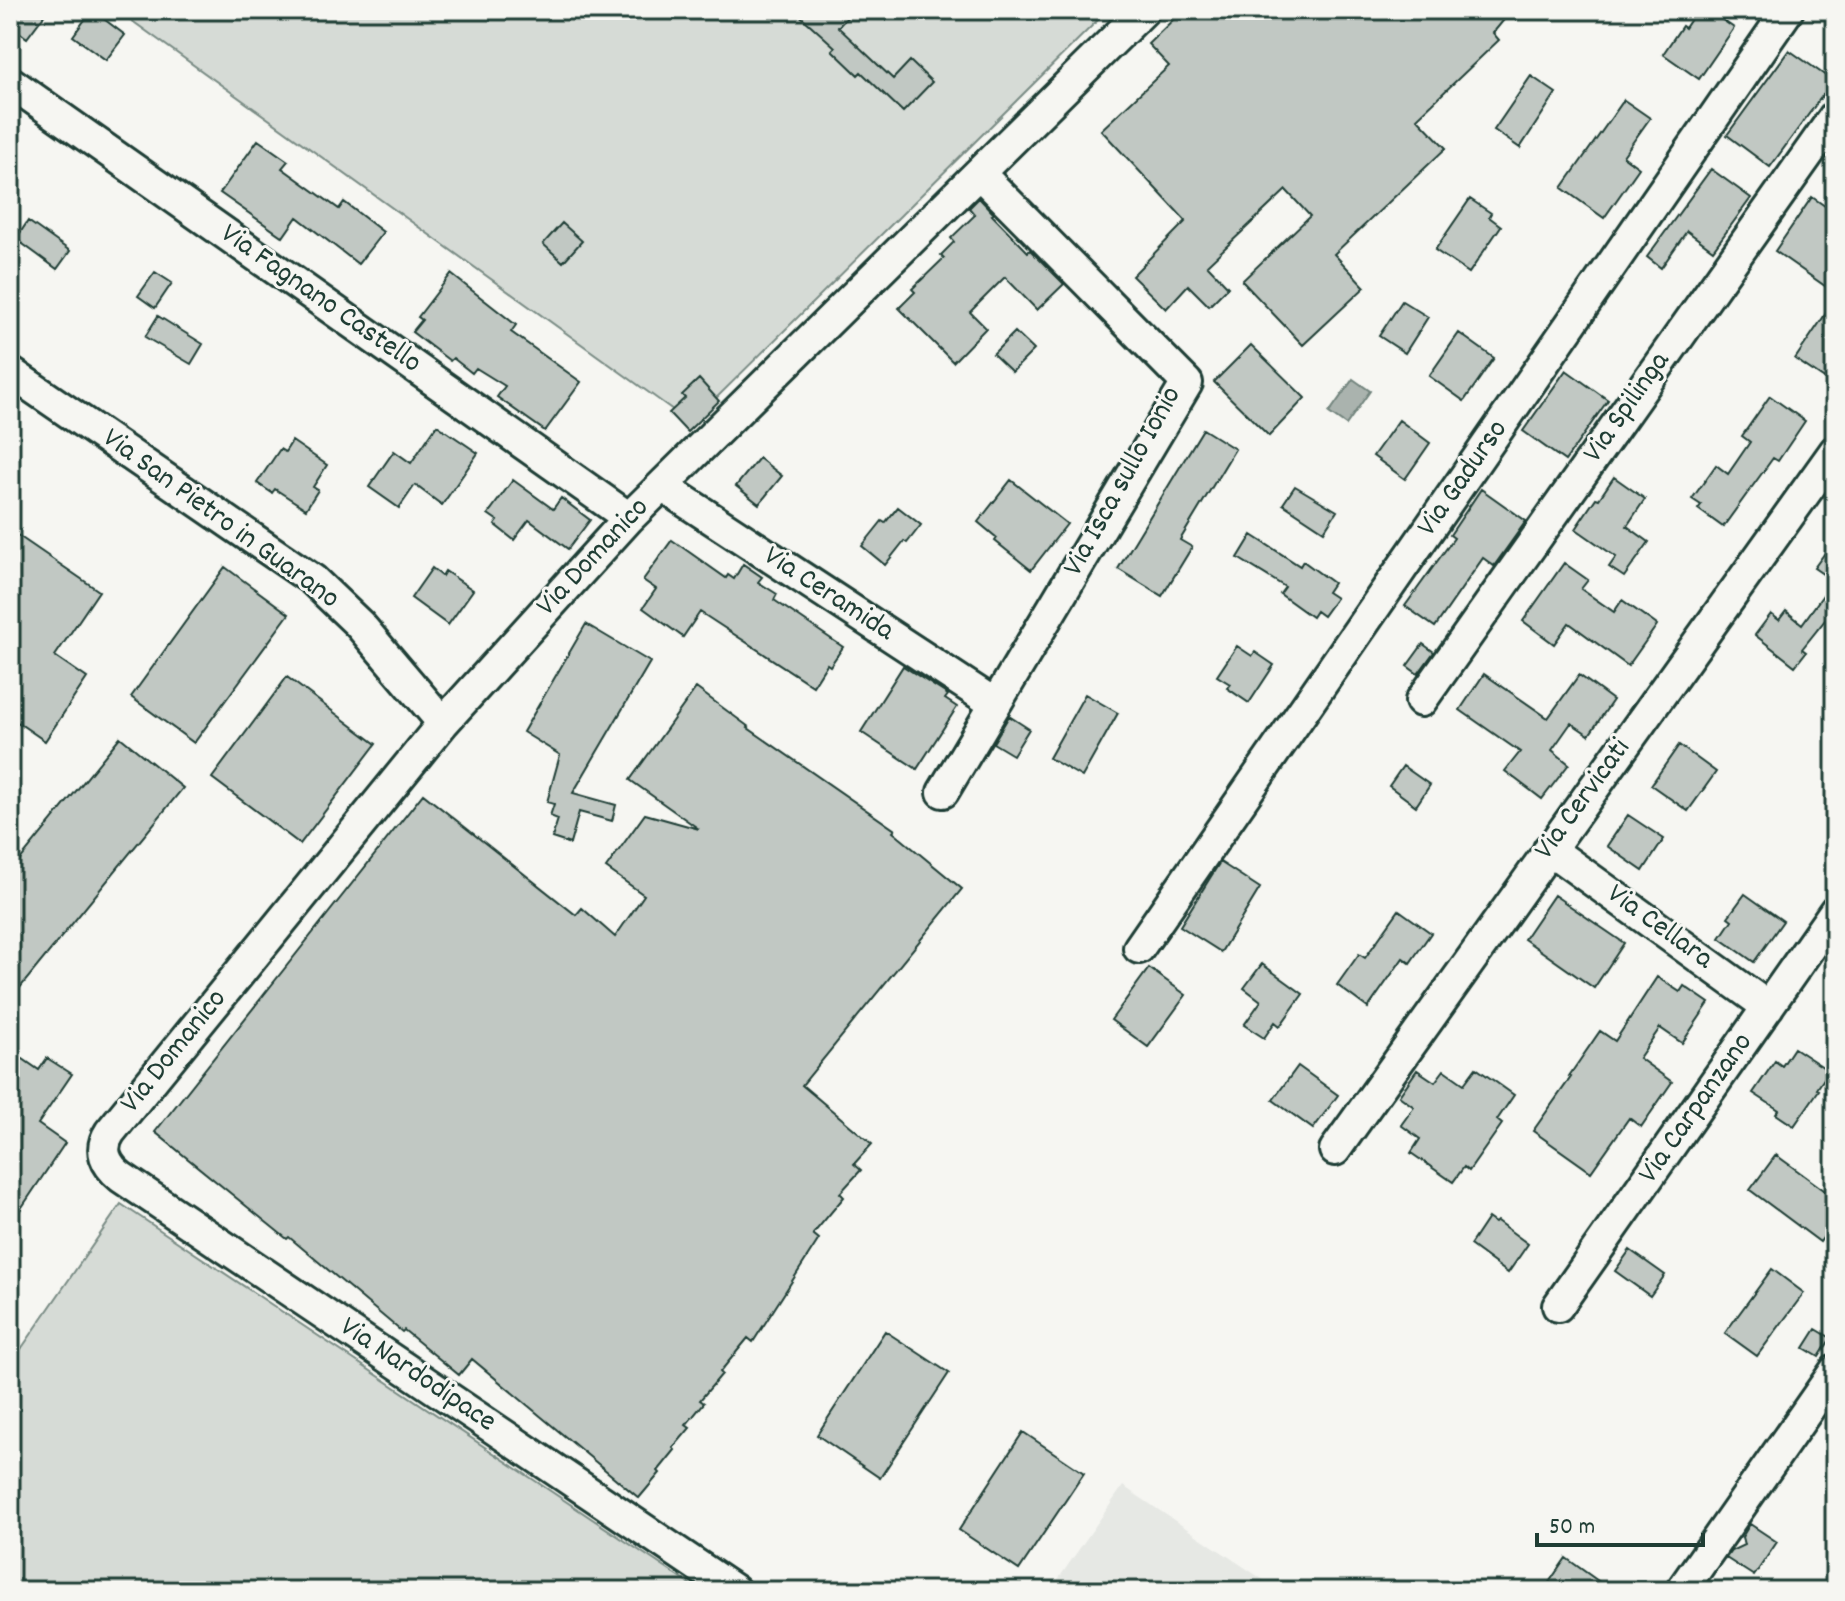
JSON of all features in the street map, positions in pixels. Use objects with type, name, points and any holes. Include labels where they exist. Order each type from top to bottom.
[{"type":"street","name":"Via Domanico","points":[[104,1155],[104,1143],[110,1132],[443,723],[629,518],[1144,10]]},
{"type":"street","name":"Via Gadurso","points":[[1139,948],[1788,10]]},
{"type":"street","name":"Via Fagnano Castello","points":[[10,82],[629,518]]},
{"type":"street","name":"Via Spilinga","points":[[1421,701],[1835,116]]},
{"type":"street","name":"Via Isca sullo Ionio","points":[[943,792],[1187,383],[979,173]]},
{"type":"street","name":"Via San Pietro in Guarano","points":[[10,372],[320,586],[359,624],[443,723]]},
{"type":"street","name":"Via Cervicati","points":[[1335,1150],[1835,451]]},
{"type":"street","name":"Via Ceramida","points":[[662,486],[995,704]]},
{"type":"street","name":"Via Cellara","points":[[1549,849],[1768,1007]]},
{"type":"street","name":"Via Carpanzano","points":[[1558,1306],[1835,911]]},
{"type":"street","name":"Via Nardodipace","points":[[104,1155],[110,1167],[121,1177],[735,1591]]},
{"type":"street","points":[[1681,1591],[1835,1371]]},
{"type":"shaded area","points":[[117,10],[1108,10],[691,423]]},
{"type":"shaded area","points":[[1353,379],[1370,391],[1346,425],[1329,413]]},
{"type":"shaded area","points":[[121,1204],[700,1591],[10,1591],[10,1365]]},
{"type":"shaded area","points":[[1123,1486],[1280,1591],[1050,1591]]},
{"type":"building","points":[[20,10],[48,10],[27,38],[10,25]]},
{"type":"building","points":[[92,10],[125,35],[106,60],[73,36]]},
{"type":"building","points":[[794,10],[854,10],[838,27],[893,79],[910,61],[932,82],[903,112],[861,72],[858,75],[832,50],[835,47]]},
{"type":"building","points":[[1183,10],[1512,10],[1493,33],[1499,40],[1417,118],[1446,148],[1334,254],[1365,287],[1303,345],[1242,281],[1310,216],[1286,190],[1207,265],[1228,287],[1209,306],[1188,285],[1166,309],[1132,276],[1186,221],[1101,130],[1169,66],[1148,44]]},
{"type":"building","points":[[1697,10],[1708,10],[1734,28],[1699,79],[1663,54]]},
{"type":"building","points":[[1789,50],[1833,81],[1770,167],[1727,135]]},
{"type":"building","points":[[1531,76],[1556,93],[1520,148],[1494,130]]},
{"type":"building","points":[[1624,100],[1650,118],[1623,156],[1639,168],[1604,218],[1562,188]]},
{"type":"building","points":[[258,140],[288,161],[282,168],[339,209],[344,202],[383,232],[358,264],[297,217],[283,237],[220,193]]},
{"type":"building","points":[[1711,169],[1751,198],[1713,250],[1687,231],[1661,268],[1647,257]]},
{"type":"building","points":[[1812,197],[1835,213],[1835,293],[1775,251]]},
{"type":"building","points":[[979,198],[1028,252],[1030,250],[1064,284],[1037,310],[1005,277],[970,312],[986,328],[953,362],[899,308],[915,292],[912,289],[944,258],[941,255],[954,242],[951,238],[975,215],[969,208]]},
{"type":"building","points":[[1470,199],[1491,213],[1489,217],[1501,226],[1469,273],[1435,250]]},
{"type":"building","points":[[28,221],[70,251],[57,269],[16,239]]},
{"type":"building","points":[[562,223],[582,241],[563,262],[543,244]]},
{"type":"building","points":[[155,272],[172,283],[155,308],[138,296]]},
{"type":"building","points":[[451,274],[516,325],[511,332],[581,382],[545,431],[497,397],[505,386],[476,368],[472,373],[453,358],[450,361],[412,332],[422,320],[418,317]]},
{"type":"building","points":[[1835,300],[1835,386],[1795,359]]},
{"type":"building","points":[[1402,301],[1428,317],[1405,353],[1379,336]]},
{"type":"building","points":[[158,316],[203,344],[191,364],[145,337]]},
{"type":"building","points":[[1015,332],[1034,350],[1012,372],[993,354]]},
{"type":"building","points":[[1459,333],[1494,358],[1464,401],[1429,376]]},
{"type":"building","points":[[1251,345],[1305,398],[1269,436],[1214,382]]},
{"type":"building","points":[[1566,370],[1608,400],[1565,461],[1523,431]]},
{"type":"building","points":[[699,379],[719,401],[687,432],[669,413]]},
{"type":"building","points":[[1770,396],[1805,421],[1778,461],[1773,458],[1723,527],[1698,509],[1701,505],[1692,499],[1716,465],[1728,474],[1750,442],[1742,436]]},
{"type":"building","points":[[1399,420],[1430,443],[1405,479],[1373,456]]},
{"type":"building","points":[[437,425],[478,453],[442,505],[415,485],[399,508],[369,487],[394,451],[411,463]]},
{"type":"building","points":[[1203,429],[1235,449],[1180,540],[1192,547],[1162,596],[1118,569]]},
{"type":"building","points":[[292,441],[327,465],[313,487],[318,490],[306,509],[275,489],[272,493],[257,483],[280,449],[285,452]]},
{"type":"building","points":[[759,458],[782,476],[759,504],[736,486]]},
{"type":"building","points":[[1614,477],[1645,499],[1627,526],[1649,542],[1624,577],[1609,567],[1616,557],[1576,529]]},
{"type":"building","points":[[513,480],[553,509],[561,498],[590,520],[568,549],[529,520],[514,540],[495,525],[498,521],[488,514]]},
{"type":"building","points":[[1011,480],[1067,524],[1031,570],[995,541],[997,538],[978,522]]},
{"type":"building","points":[[1295,486],[1337,511],[1324,531],[1283,504]]},
{"type":"building","points":[[1481,489],[1526,521],[1494,566],[1483,558],[1435,627],[1405,606],[1454,538],[1450,535]]},
{"type":"building","points":[[898,507],[921,525],[885,565],[862,546]]},
{"type":"building","points":[[10,530],[99,591],[55,656],[87,678],[45,741],[10,717]]},
{"type":"building","points":[[1252,535],[1300,566],[1303,561],[1333,583],[1327,592],[1336,598],[1323,616],[1316,611],[1312,617],[1280,594],[1285,587],[1238,558]]},
{"type":"building","points":[[1835,539],[1835,626],[1826,619],[1802,649],[1806,652],[1795,666],[1755,635],[1771,614],[1779,620],[1786,611],[1802,624],[1833,581],[1814,568]]},
{"type":"building","points":[[672,540],[726,578],[728,575],[734,579],[743,564],[762,577],[758,582],[777,594],[774,600],[843,647],[813,686],[700,612],[683,637],[643,608],[656,589],[643,580]]},
{"type":"building","points":[[1564,563],[1588,580],[1581,589],[1614,612],[1622,600],[1657,625],[1628,666],[1569,623],[1554,644],[1523,621]]},
{"type":"building","points":[[225,567],[289,614],[194,743],[131,697]]},
{"type":"building","points":[[432,568],[442,576],[445,571],[473,590],[448,625],[411,598]]},
{"type":"building","points":[[586,624],[650,662],[573,793],[616,805],[612,821],[579,812],[570,844],[552,838],[558,819],[550,816],[554,804],[547,802],[560,755],[523,732]]},
{"type":"building","points":[[1423,644],[1434,652],[1418,674],[1407,666]]},
{"type":"building","points":[[1237,646],[1252,656],[1255,652],[1274,665],[1249,703],[1227,688],[1230,684],[1217,676]]},
{"type":"building","points":[[903,666],[948,695],[945,699],[957,707],[917,769],[861,732]]},
{"type":"building","points":[[1484,674],[1548,718],[1579,675],[1613,700],[1589,735],[1571,723],[1552,750],[1569,764],[1542,799],[1505,771],[1520,752],[1460,710]]},
{"type":"building","points":[[287,677],[376,744],[300,844],[212,778]]},
{"type":"building","points":[[696,688],[895,830],[893,832],[962,889],[802,1085],[872,1144],[854,1164],[861,1170],[840,1193],[844,1197],[813,1234],[819,1239],[753,1342],[748,1338],[720,1372],[722,1374],[700,1400],[704,1403],[686,1425],[690,1428],[639,1498],[472,1359],[459,1375],[404,1330],[402,1332],[289,1237],[287,1239],[155,1132],[423,794],[576,915],[582,908],[615,937],[644,895],[606,868],[645,814],[699,829],[630,780]]},
{"type":"building","points":[[1085,694],[1118,713],[1082,777],[1049,758]]},
{"type":"building","points":[[1009,716],[1029,729],[1013,755],[993,743]]},
{"type":"building","points":[[120,737],[183,788],[10,1000],[10,872]]},
{"type":"building","points":[[1679,745],[1716,772],[1688,811],[1651,785]]},
{"type":"building","points":[[1403,766],[1430,785],[1416,806],[1389,786]]},
{"type":"building","points":[[1628,815],[1664,839],[1643,871],[1607,846]]},
{"type":"building","points":[[1220,862],[1260,888],[1221,952],[1180,926]]},
{"type":"building","points":[[1745,894],[1783,921],[1754,962],[1720,938],[1732,920],[1728,917]]},
{"type":"building","points":[[1554,895],[1624,943],[1594,988],[1524,939]]},
{"type":"building","points":[[1399,910],[1431,933],[1410,963],[1403,958],[1368,1008],[1337,985],[1359,954],[1365,958]]},
{"type":"building","points":[[1262,964],[1303,994],[1280,1026],[1275,1022],[1264,1038],[1244,1025],[1261,1001],[1244,988]]},
{"type":"building","points":[[1149,968],[1186,995],[1148,1047],[1111,1020]]},
{"type":"building","points":[[1657,977],[1680,992],[1684,986],[1709,1003],[1682,1043],[1660,1028],[1639,1058],[1672,1082],[1641,1127],[1629,1118],[1591,1172],[1533,1131],[1600,1031],[1615,1041]]},
{"type":"building","points":[[1794,1048],[1829,1071],[1794,1126],[1776,1114],[1779,1110],[1753,1093],[1775,1061],[1782,1066]]},
{"type":"building","points":[[10,1050],[39,1070],[47,1058],[72,1074],[38,1124],[65,1143],[10,1225]]},
{"type":"building","points":[[1298,1066],[1338,1095],[1313,1129],[1273,1100]]},
{"type":"building","points":[[1476,1068],[1514,1095],[1497,1120],[1502,1124],[1469,1171],[1464,1167],[1453,1182],[1411,1153],[1420,1139],[1401,1125],[1414,1107],[1399,1096],[1417,1070],[1435,1082],[1444,1070],[1464,1084]]},
{"type":"building","points":[[1776,1155],[1835,1198],[1835,1221],[1820,1242],[1750,1190]]},
{"type":"building","points":[[1488,1218],[1528,1244],[1508,1273],[1470,1245]]},
{"type":"building","points":[[1630,1250],[1665,1275],[1650,1296],[1615,1271]]},
{"type":"building","points":[[1772,1269],[1804,1293],[1757,1356],[1725,1333]]},
{"type":"building","points":[[1816,1329],[1831,1338],[1819,1357],[1804,1348]]},
{"type":"building","points":[[885,1331],[949,1373],[880,1478],[817,1435]]},
{"type":"building","points":[[1023,1432],[1084,1473],[1019,1570],[959,1530]]},
{"type":"building","points":[[1750,1524],[1777,1542],[1754,1576],[1726,1558],[1731,1551],[1744,1545],[1742,1537]]},
{"type":"building","points":[[1566,1558],[1612,1591],[1543,1591]]}]
